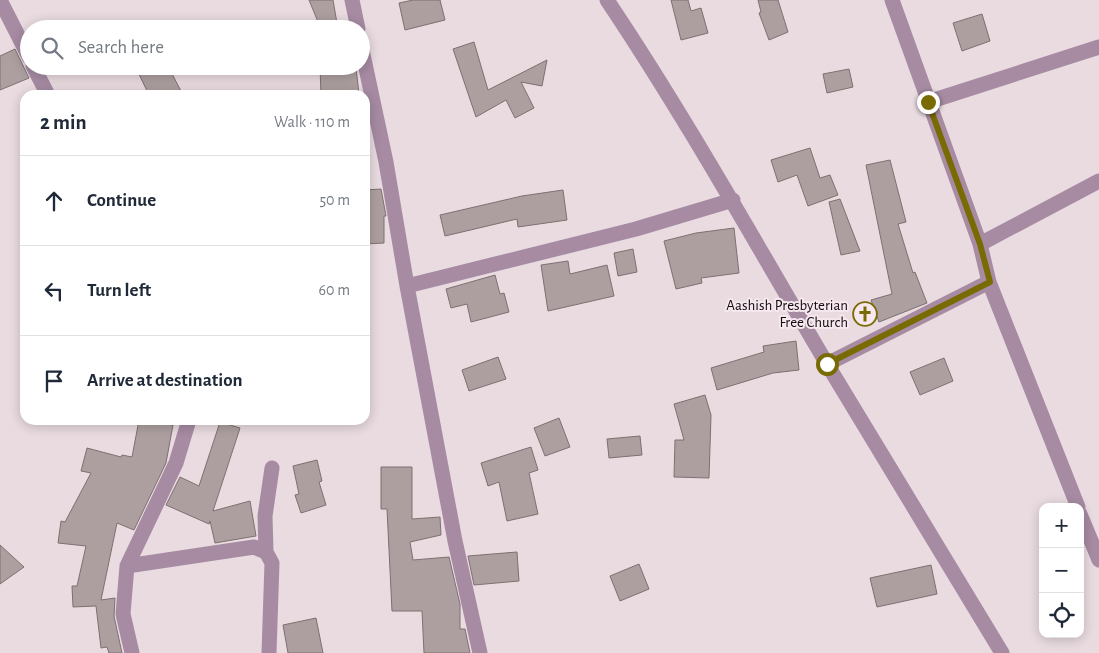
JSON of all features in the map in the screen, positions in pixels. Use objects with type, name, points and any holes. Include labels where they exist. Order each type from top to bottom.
[{"type":"street","points":[[0,0],[20,39]]},
{"type":"street","points":[[352,0],[356,20]]},
{"type":"street","points":[[607,0],[648,62],[732,200],[827,364],[1002,653]]},
{"type":"street","points":[[892,0],[980,244],[990,282],[1076,503]]},
{"type":"street","points":[[928,102],[1099,47]]},
{"type":"street","points":[[38,75],[45,90]]},
{"type":"street","points":[[368,75],[386,162],[406,286],[455,541],[480,653]]},
{"type":"street","points":[[980,244],[1099,181]]},
{"type":"street","points":[[406,286],[636,228],[732,200]]},
{"type":"street","points":[[827,364],[990,282]]},
{"type":"street","points":[[132,653],[123,614],[127,566],[176,463],[187,425]]},
{"type":"street","points":[[268,653],[272,563],[266,552],[265,516],[272,468]]},
{"type":"street","points":[[1084,524],[1099,560]]},
{"type":"street","points":[[127,566],[254,547],[266,552]]},
{"type":"building","points":[[309,0],[333,0],[336,20],[317,20]]},
{"type":"building","points":[[413,0],[440,0],[445,20],[405,30],[399,3]]},
{"type":"building","points":[[671,0],[688,0],[691,11],[701,8],[708,33],[681,40]]},
{"type":"building","points":[[758,0],[778,0],[788,32],[769,40],[759,13],[761,12]]},
{"type":"building","points":[[982,14],[990,41],[962,51],[953,23]]},
{"type":"building","points":[[474,42],[488,90],[547,60],[542,86],[521,82],[534,108],[515,118],[506,100],[476,117],[453,49]]},
{"type":"building","points":[[15,49],[20,59],[20,75],[28,75],[29,78],[0,90],[0,56]]},
{"type":"building","points":[[849,69],[853,87],[827,93],[823,74]]},
{"type":"building","points":[[139,75],[173,75],[180,90],[147,90]]},
{"type":"building","points":[[320,75],[357,75],[359,90],[321,90]]},
{"type":"building","points":[[810,148],[820,178],[830,175],[838,195],[808,206],[797,175],[778,182],[771,160]]},
{"type":"building","points":[[890,160],[906,222],[898,224],[913,273],[915,272],[927,303],[879,322],[871,300],[892,294],[866,165]]},
{"type":"building","points":[[381,189],[386,216],[384,216],[384,243],[370,244],[370,190]]},
{"type":"building","points":[[563,190],[567,220],[518,227],[517,219],[445,236],[440,215],[522,196]]},
{"type":"building","points":[[840,199],[860,251],[841,255],[829,202]]},
{"type":"building","points":[[734,228],[739,273],[701,278],[702,283],[676,289],[664,241],[696,233]]},
{"type":"building","points":[[633,249],[637,272],[618,276],[614,253]]},
{"type":"building","points":[[568,261],[570,274],[607,265],[614,296],[548,311],[541,265]]},
{"type":"building","points":[[495,275],[500,294],[504,293],[509,312],[471,322],[467,304],[451,308],[446,289]]},
{"type":"building","points":[[796,341],[799,370],[773,373],[717,390],[711,368],[764,352],[763,346]]},
{"type":"building","points":[[498,357],[506,379],[469,391],[462,370]]},
{"type":"building","points":[[944,358],[953,381],[920,395],[910,372]]},
{"type":"building","points":[[705,395],[711,415],[709,478],[674,477],[675,440],[684,440],[674,404]]},
{"type":"building","points":[[559,418],[570,447],[545,456],[534,428]]},
{"type":"building","points":[[138,425],[173,425],[166,463],[134,530],[117,523],[101,600],[115,598],[114,616],[122,653],[109,653],[107,647],[101,648],[96,606],[73,607],[72,586],[77,586],[86,546],[58,543],[61,521],[65,522],[91,473],[81,471],[87,448],[121,457],[122,455],[132,457]]},
{"type":"building","points":[[219,425],[230,425],[240,428],[213,511],[250,501],[256,536],[215,543],[210,521],[209,524],[166,505],[180,477],[199,486]]},
{"type":"building","points":[[640,436],[642,455],[609,458],[607,439]]},
{"type":"building","points":[[531,447],[538,470],[529,473],[538,514],[507,521],[499,482],[488,486],[481,463]]},
{"type":"building","points":[[317,460],[322,481],[319,482],[326,505],[301,513],[295,495],[299,494],[293,466]]},
{"type":"building","points":[[381,467],[412,467],[412,519],[440,517],[441,535],[410,542],[413,560],[449,557],[460,604],[460,629],[465,629],[470,653],[424,653],[422,611],[392,611],[387,509],[381,509]]},
{"type":"building","points":[[0,545],[24,567],[0,584]]},
{"type":"building","points":[[517,552],[519,581],[474,585],[468,556]]},
{"type":"building","points":[[639,564],[649,589],[620,601],[610,576]]},
{"type":"building","points":[[931,565],[937,594],[877,607],[870,578]]},
{"type":"building","points":[[316,618],[323,653],[288,653],[283,625]]},
{"type":"place","name":"Aashish Presbyterian Free Church","points":[[865,314]]},
{"type":"route","points":[[827,364],[990,282],[980,244],[928,102]]}]
